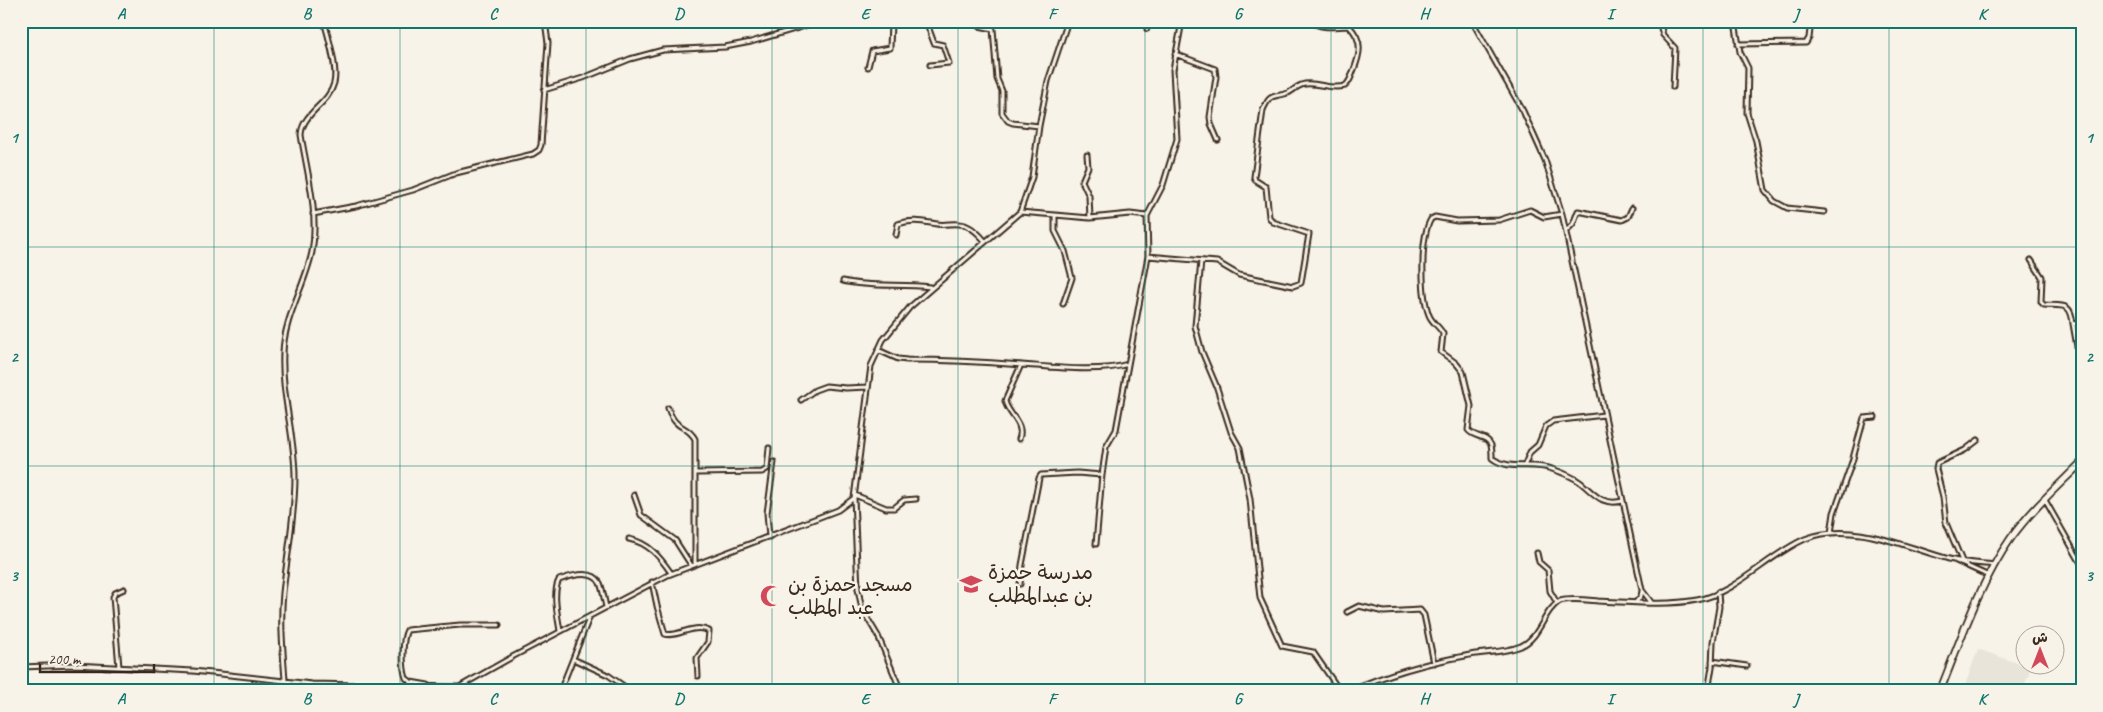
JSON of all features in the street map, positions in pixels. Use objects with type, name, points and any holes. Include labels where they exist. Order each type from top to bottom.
[{"type":"highway","points":[[1940,691],[1980,593],[1994,565],[2012,536],[2082,462]]},
{"type":"street","points":[[285,680],[282,611],[293,516],[295,479],[293,444],[283,387],[282,353],[285,334],[312,252],[313,214],[301,133],[305,121],[331,91],[335,81],[335,72],[324,21]]},
{"type":"street","points":[[313,214],[356,206],[413,190],[456,173],[533,154],[541,145],[548,43],[545,21]]},
{"type":"street","points":[[544,90],[583,78],[630,59],[663,50],[726,47],[751,42],[822,21]]},
{"type":"street","points":[[865,21],[902,21]]},
{"type":"street","points":[[926,21],[934,43],[944,45],[949,62],[930,65]]},
{"type":"street","points":[[974,21],[978,26],[993,29],[997,79],[1002,87],[1002,113],[1004,117],[1013,123],[1039,126]]},
{"type":"street","points":[[900,691],[893,669],[859,598],[854,497],[871,366],[878,350],[900,318],[931,287],[1020,212],[1032,177],[1048,81],[1068,21]]},
{"type":"street","points":[[1147,29],[1149,21]]},
{"type":"street","points":[[1096,544],[1106,447],[1116,430],[1148,256],[1147,216],[1163,185],[1177,139],[1174,88],[1175,54],[1182,21]]},
{"type":"street","points":[[1148,256],[1217,262],[1239,275],[1293,286],[1300,283],[1309,234],[1273,222],[1269,217],[1266,186],[1255,180],[1254,176],[1263,110],[1275,94],[1289,92],[1304,84],[1332,88],[1345,86],[1351,78],[1360,50],[1353,31],[1349,26],[1331,28],[1317,25],[1310,21]]},
{"type":"street","points":[[1472,21],[1523,111],[1545,160],[1562,214],[1642,590],[1641,596],[1636,602]]},
{"type":"street","points":[[1659,21],[1663,35],[1675,48],[1673,87]]},
{"type":"street","points":[[1735,21],[1738,44],[1748,68],[1747,113],[1768,195],[1774,201],[1787,208],[1824,212]]},
{"type":"street","points":[[1738,44],[1806,43],[1811,21]]},
{"type":"street","points":[[868,67],[872,51],[890,48],[891,22]]},
{"type":"street","points":[[1175,54],[1212,67],[1217,71],[1210,118],[1218,140]]},
{"type":"street","points":[[1087,155],[1088,168],[1082,181],[1089,196],[1090,218]]},
{"type":"street","points":[[1566,230],[1573,224],[1578,211],[1622,220],[1628,217],[1632,208]]},
{"type":"street","points":[[1562,214],[1544,218],[1530,210],[1499,220],[1457,221],[1431,218],[1423,256],[1425,299],[1430,316],[1443,334],[1441,352],[1456,363],[1463,372],[1470,406],[1468,430],[1475,436],[1486,439],[1491,445],[1492,458],[1505,464],[1525,464],[1550,468],[1571,477],[1608,503],[1623,502]]},
{"type":"street","points":[[1020,212],[1090,218],[1130,214],[1147,216]]},
{"type":"street","points":[[1055,215],[1055,231],[1065,251],[1072,278],[1063,304]]},
{"type":"street","points":[[896,235],[898,224],[905,221],[925,221],[938,225],[944,223],[966,225],[985,241]]},
{"type":"street","points":[[2031,260],[2043,281],[2041,302],[2044,305],[2063,305],[2072,312],[2082,375]]},
{"type":"street","points":[[1201,261],[1195,326],[1202,352],[1216,385],[1231,432],[1240,448],[1250,499],[1260,598],[1282,646],[1313,652],[1340,691]]},
{"type":"street","points":[[844,281],[863,284],[931,287]]},
{"type":"street","points":[[2073,324],[2082,323]]},
{"type":"street","points":[[878,350],[884,354],[907,360],[1021,364],[1071,368],[1117,367],[1128,364]]},
{"type":"street","points":[[1019,440],[1021,434],[1017,421],[1006,407],[1005,401],[1018,375],[1021,364]]},
{"type":"street","points":[[801,400],[815,390],[826,386],[868,387]]},
{"type":"street","points":[[668,408],[674,422],[689,431],[695,439],[696,473],[693,564]]},
{"type":"street","points":[[1525,464],[1530,452],[1538,445],[1546,426],[1554,421],[1604,415]]},
{"type":"street","points":[[1831,533],[1834,513],[1852,462],[1864,418],[1875,417]]},
{"type":"street","points":[[1963,561],[1946,523],[1936,464],[1965,450],[1978,440]]},
{"type":"street","points":[[696,473],[762,472],[767,469],[769,448]]},
{"type":"street","points":[[769,536],[767,513],[774,462]]},
{"type":"street","points":[[1020,584],[1031,514],[1041,475],[1053,473],[1102,475]]},
{"type":"street","points":[[634,495],[641,515],[675,540],[693,564]]},
{"type":"street","points":[[854,497],[886,508],[894,508],[904,500],[916,499]]},
{"type":"street","points":[[452,691],[652,582],[693,564],[838,510],[854,497]]},
{"type":"street","points":[[2045,500],[2082,565]]},
{"type":"street","points":[[1348,691],[1379,678],[1434,663],[1464,656],[1512,649],[1524,645],[1557,603],[1566,600],[1684,603],[1700,600],[1729,587],[1786,548],[1808,538],[1831,533],[1869,535],[1951,559],[1994,565]]},
{"type":"street","points":[[629,539],[649,547],[671,573]]},
{"type":"street","points":[[1537,553],[1539,562],[1548,570],[1550,592],[1557,603]]},
{"type":"street","points":[[1951,559],[1989,576]]},
{"type":"street","points":[[560,631],[556,596],[559,580],[583,574],[596,578],[600,582],[606,607]]},
{"type":"street","points":[[652,582],[656,606],[665,634],[671,635],[686,630],[705,629],[709,631],[708,642],[697,658],[698,676]]},
{"type":"street","points":[[119,667],[113,597],[115,593],[124,589]]},
{"type":"street","points":[[1642,590],[1651,603]]},
{"type":"street","points":[[1708,691],[1719,607],[1718,592]]},
{"type":"street","points":[[1347,612],[1359,606],[1384,612],[1420,610],[1424,614],[1434,663]]},
{"type":"street","points":[[560,691],[590,615]]},
{"type":"street","points":[[428,688],[428,684],[409,682],[405,675],[405,636],[407,630],[460,625],[499,625]]},
{"type":"street","points":[[573,659],[608,675],[631,691]]},
{"type":"street","points":[[1712,661],[1747,666]]},
{"type":"street","points":[[21,667],[74,665],[193,670],[330,685],[458,687]]},
{"type":"shaded area","points":[[1978,649],[2016,663],[2016,674],[2029,674],[2022,691],[1963,691]]},
{"type":"place","name":"مدرسة حمزة بن عبدالمطلب","points":[[971,584]]},
{"type":"place","name":"مسجد حمزة بن عبد المطلب","points":[[771,596]]}]
